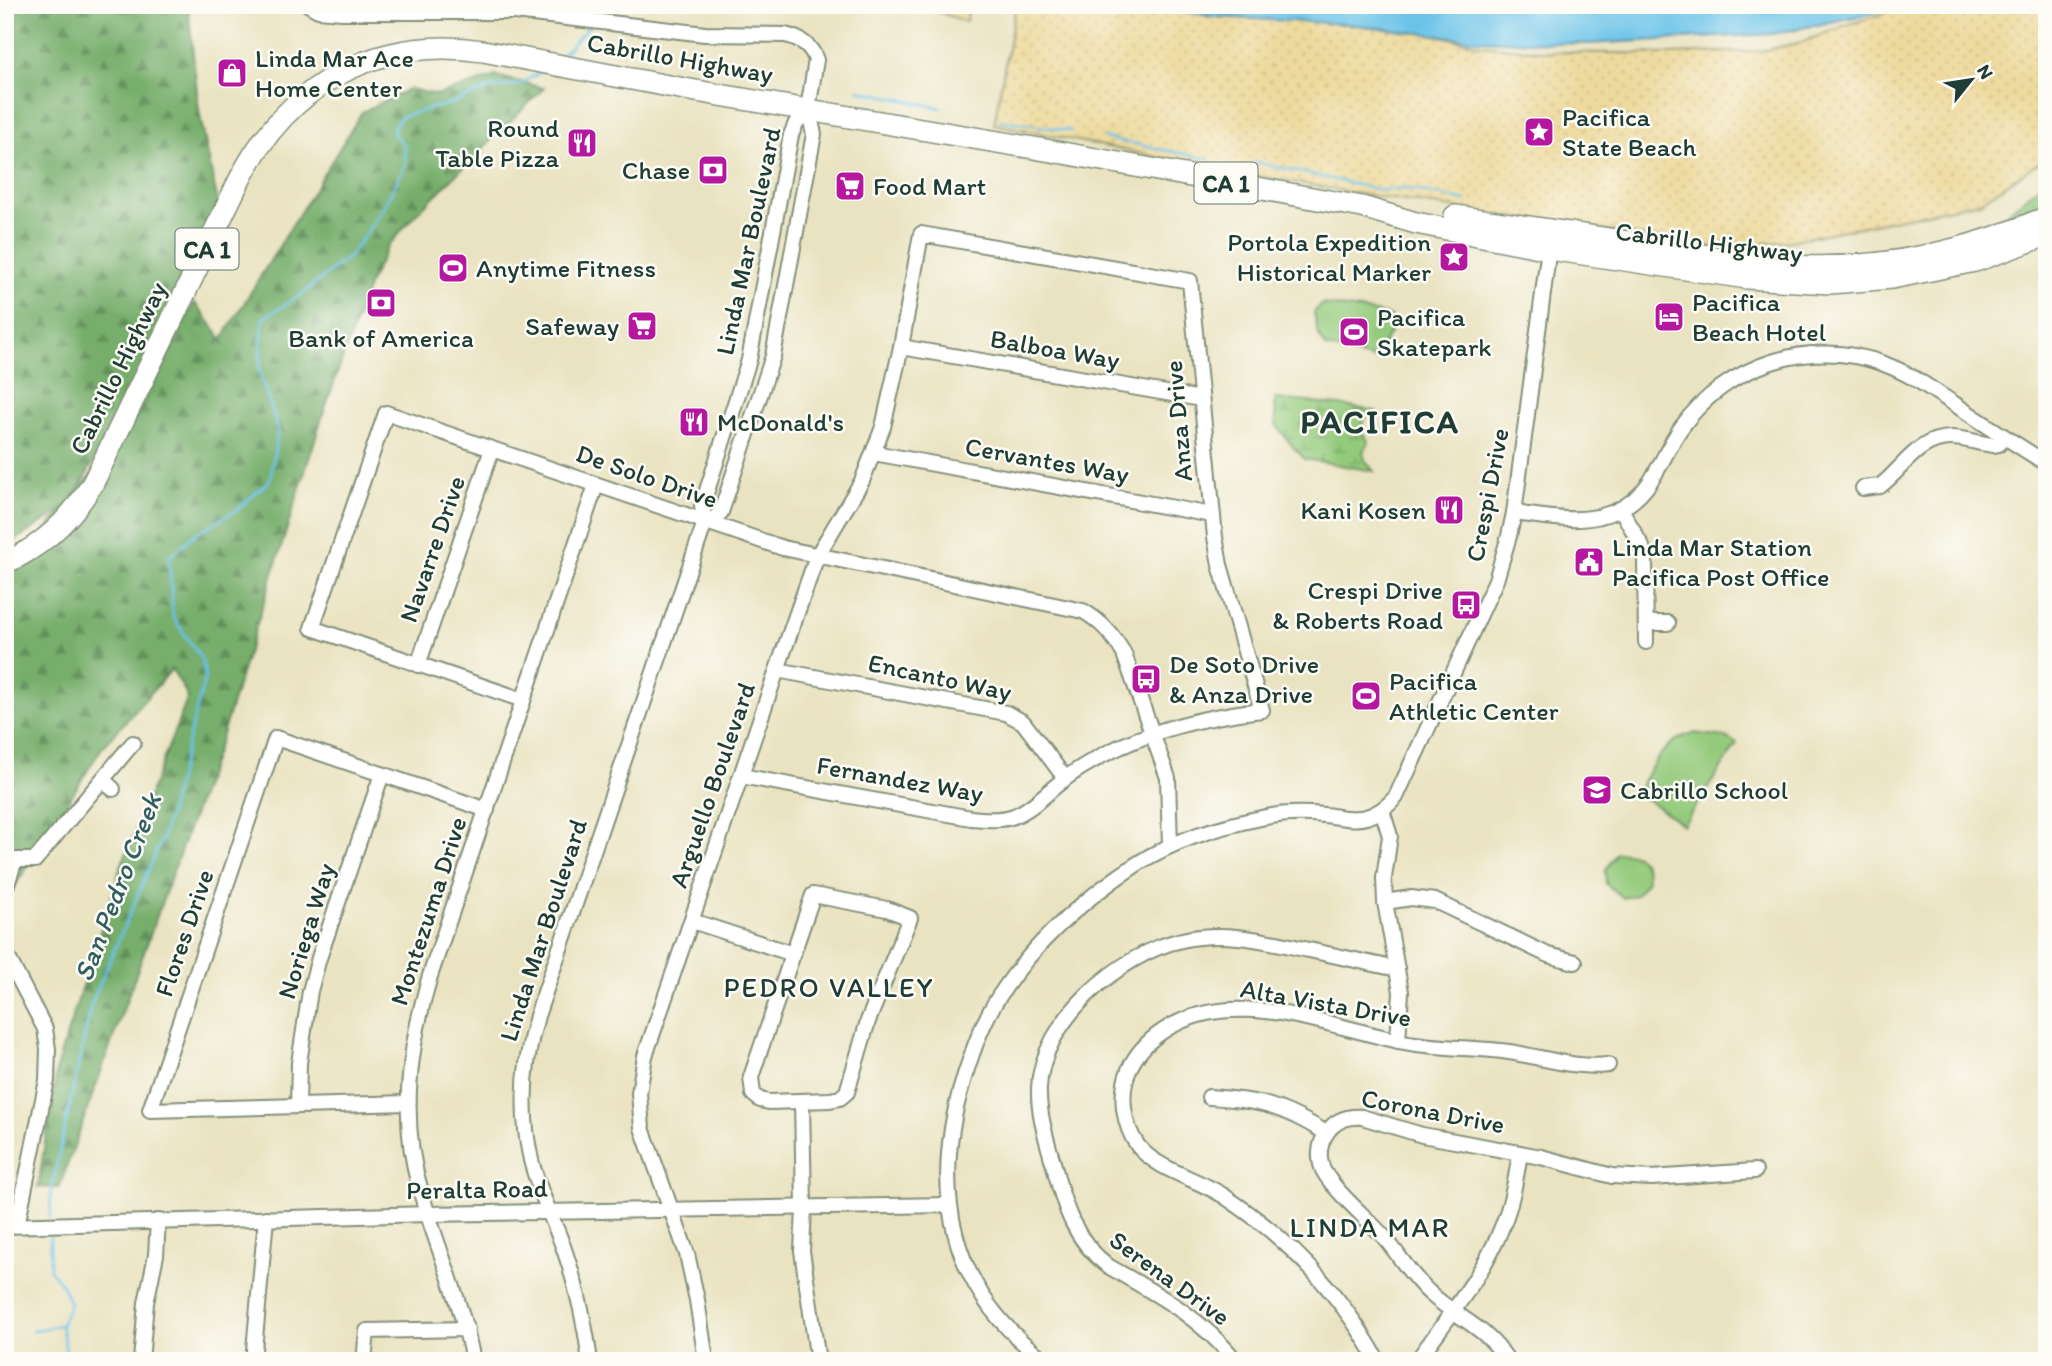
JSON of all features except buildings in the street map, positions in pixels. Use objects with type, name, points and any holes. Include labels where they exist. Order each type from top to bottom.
[{"type":"highway","name":"Cabrillo Highway","points":[[5,563],[29,551],[48,537],[89,490],[122,427],[243,173],[265,136],[283,115],[327,81],[350,68],[388,54],[412,50],[450,48],[502,54],[690,90],[808,108],[1362,208],[1417,210],[1550,240],[1747,278],[1830,283],[1882,280],[1984,258],[2047,235]]},
{"type":"highway","name":"Cabrillo Highway","points":[[1550,240],[1750,262],[1834,267],[1886,263],[1949,251],[1989,240],[2047,217]]},
{"type":"street","points":[[309,5],[318,10],[342,12],[500,12],[717,35],[777,34],[796,37],[808,46],[816,60],[808,108]]},
{"type":"street","name":"Linda Mar Boulevard","points":[[590,1361],[584,1321],[572,1273],[531,1162],[525,1122],[524,1079],[531,1037],[705,522],[702,506],[754,337],[791,135],[796,123],[808,108]]},
{"type":"street","name":"Linda Mar Boulevard","points":[[705,522],[715,519],[721,512],[773,356],[813,136],[808,108]]},
{"type":"street","name":"Arguello Boulevard","points":[[706,1361],[692,1276],[673,1211],[642,1129],[639,1093],[645,1056],[817,556],[848,506],[874,453],[890,402],[920,234]]},
{"type":"street","name":"Anza Drive","points":[[920,234],[1190,281],[1212,514],[1220,565],[1262,710],[1210,717],[1153,734]]},
{"type":"street","name":"Crespi Drive","points":[[1382,810],[1402,788],[1496,580],[1506,548],[1514,513],[1550,240]]},
{"type":"street","name":"Balboa Way","points":[[901,346],[1201,399]]},
{"type":"street","points":[[1514,513],[1583,520],[1621,509],[1651,484],[1680,430],[1711,395],[1752,369],[1798,355],[1834,353],[1885,364],[1918,381],[2047,464]]},
{"type":"street","name":"De Solo Drive","points":[[523,700],[313,628],[386,413],[783,548],[1083,611],[1101,622],[1116,639],[1124,654],[1168,778],[1170,845]]},
{"type":"street","points":[[1863,488],[1880,486],[1911,455],[1933,441],[1955,438],[1994,445],[1999,444],[2004,437]]},
{"type":"street","name":"Navarre Drive","points":[[418,665],[492,449]]},
{"type":"street","name":"Cervantes Way","points":[[874,453],[1212,514]]},
{"type":"street","name":"Montezuma Drive","points":[[473,1361],[457,1293],[428,1214],[414,1162],[408,1103],[412,1045],[420,1010],[596,485]]},
{"type":"street","points":[[1621,509],[1642,547],[1645,559],[1646,642]]},
{"type":"street","points":[[1646,622],[1668,623]]},
{"type":"street","name":"Encanto Way","points":[[777,670],[1006,713],[1023,722],[1065,778]]},
{"type":"street","name":"Fernandez Way","points":[[741,776],[994,820],[1012,817],[1028,808],[1065,778],[1103,755],[1153,734]]},
{"type":"street","name":"Flores Drive","points":[[408,1103],[150,1110],[276,738],[487,810]]},
{"type":"street","points":[[5,890],[15,860],[35,860],[108,784],[134,743]]},
{"type":"street","name":"Noriega Way","points":[[298,1106],[299,1062],[310,991],[382,774]]},
{"type":"street","points":[[1046,1361],[1006,1325],[981,1293],[960,1249],[949,1205],[947,1167],[955,1110],[973,1052],[999,997],[1041,945],[1087,901],[1170,845],[1203,833],[1266,817],[1301,814],[1357,819],[1382,810],[1390,836],[1384,878],[1385,902],[1402,1002],[1398,1041]]},
{"type":"street","points":[[813,895],[887,909],[910,918],[868,1021],[847,1092],[840,1098],[802,1101],[760,1100],[753,1094],[750,1085],[813,895]]},
{"type":"street","points":[[1385,902],[1411,898],[1435,901],[1548,955],[1575,962]]},
{"type":"street","points":[[692,920],[793,954]]},
{"type":"street","name":"Serena Drive","points":[[1236,1361],[1190,1316],[1161,1295],[1108,1266],[1097,1258],[1079,1236],[1062,1200],[1042,1119],[1039,1087],[1045,1058],[1064,1023],[1102,982],[1139,956],[1181,940],[1243,936],[1397,969]]},
{"type":"street","points":[[5,953],[41,1020],[48,1049],[47,1080],[11,1226]]},
{"type":"street","name":"Alta Vista Drive","points":[[1378,1361],[1334,1295],[1285,1242],[1226,1197],[1160,1165],[1144,1152],[1131,1135],[1126,1122],[1124,1095],[1129,1070],[1143,1047],[1177,1023],[1211,1010],[1233,1009],[1266,1011],[1440,1048],[1508,1052],[1577,1065],[1608,1065]]},
{"type":"street","points":[[1209,1097],[1265,1103],[1294,1114],[1326,1133]]},
{"type":"street","points":[[802,1101],[802,1251],[818,1361]]},
{"type":"street","name":"Corona Drive","points":[[1508,1361],[1487,1335],[1423,1286],[1383,1236],[1330,1180],[1320,1161],[1320,1152],[1326,1133],[1342,1119],[1362,1117],[1422,1135],[1520,1153],[1593,1172],[1631,1178],[1755,1171]]},
{"type":"street","points":[[1417,1361],[1487,1259],[1513,1194],[1520,1153]]},
{"type":"street","name":"Peralta Road","points":[[11,1226],[428,1214],[949,1205]]},
{"type":"street","points":[[253,1361],[267,1218]]},
{"type":"street","points":[[141,1361],[146,1303],[156,1255],[158,1221]]},
{"type":"street","points":[[364,1361],[367,1332],[467,1329]]},
{"type":"green space","points":[[5,5],[188,5],[199,111],[218,204],[122,412],[69,505],[5,547]]},
{"type":"green space","points":[[496,76],[544,88],[414,216],[388,246],[370,281],[325,408],[220,741],[59,1188],[38,1187],[58,1062],[122,864],[188,697],[172,669],[101,749],[5,902],[5,568],[16,566],[132,425],[194,302],[222,339],[362,112],[409,89],[438,95]]},
{"type":"green space","points":[[2047,180],[2047,207],[1983,233]]},
{"type":"green space","name":"Pacifica Skatepark","points":[[1322,304],[1385,314],[1392,318],[1392,329],[1375,359],[1326,347],[1318,334],[1314,312]]},
{"type":"green space","points":[[1275,399],[1375,411],[1364,418],[1361,431],[1369,442],[1363,452],[1365,460],[1374,471],[1305,459],[1276,425]]},
{"type":"green space","points":[[1694,733],[1726,737],[1737,744],[1683,825],[1637,792],[1666,748],[1674,741]]},
{"type":"green space","points":[[1616,853],[1635,855],[1643,862],[1647,881],[1636,895],[1623,898],[1606,884],[1605,871]]},
{"type":"sand","points":[[919,5],[969,5],[966,22]]},
{"type":"sand","name":"Pacifica State Beach","points":[[1016,5],[1198,5],[1419,31],[1480,45],[1551,52],[1670,54],[1761,51],[1803,42],[1909,5],[2047,5],[2047,157],[1980,202],[1791,241],[1722,248],[1379,197],[1212,168],[994,124]]},
{"type":"water","points":[[1141,5],[1894,5],[1869,14],[1773,34],[1585,44],[1475,40],[1347,24],[1215,17]]},
{"type":"waterway","name":"San Pedro Creek","points":[[596,17],[606,5]]},
{"type":"waterway","name":"San Pedro Creek","points":[[561,56],[590,25]]},
{"type":"waterway","name":"San Pedro Creek","points":[[50,1219],[51,1192],[92,1002],[163,836],[205,677],[202,660],[173,617],[169,557],[198,532],[237,510],[270,480],[278,429],[259,370],[263,318],[302,294],[351,255],[383,208],[406,164],[404,145],[394,134],[393,127],[401,117],[453,103],[490,88],[521,84],[542,71]]},
{"type":"waterway","points":[[858,90],[941,108]]},
{"type":"waterway","points":[[1000,120],[1071,131]]},
{"type":"waterway","points":[[1105,138],[1209,159]]},
{"type":"waterway","points":[[1255,162],[1380,190],[1409,189],[1466,201]]},
{"type":"waterway","name":"San Pedro Creek","points":[[50,1229],[50,1270],[62,1285],[70,1304],[61,1325],[68,1361]]},
{"type":"waterway","points":[[33,1331],[60,1325]]},
{"type":"place","name":"Linda Mar Ace Home Center","points":[[232,73]]},
{"type":"place","name":"Pacifica State Beach","points":[[1539,132]]},
{"type":"place","name":"Round Table Pizza","points":[[582,143]]},
{"type":"place","name":"Chase","points":[[713,170]]},
{"type":"place","name":"Food Mart","points":[[850,186]]},
{"type":"place","name":"Portola Expedition Historical Marker","points":[[1454,257]]},
{"type":"place","name":"Anytime Fitness","points":[[453,268]]},
{"type":"place","name":"Bank of America","points":[[381,303]]},
{"type":"place","name":"Pacifica Beach Hotel","points":[[1669,317]]},
{"type":"place","name":"Safeway","points":[[642,326]]},
{"type":"place","name":"Pacifica Skatepark","points":[[1354,332]]},
{"type":"place","name":"McDonald's","points":[[694,422]]},
{"type":"place","name":"Kani Kosen","points":[[1449,510]]},
{"type":"place","name":"Linda Mar Station Pacifica Post Office","points":[[1589,562]]},
{"type":"place","name":"Crespi Drive & Roberts Road","points":[[1466,605]]},
{"type":"place","name":"De Soto Drive & Anza Drive","points":[[1146,679]]},
{"type":"place","name":"Pacifica Athletic Center","points":[[1366,696]]},
{"type":"place","name":"Cabrillo School","points":[[1597,790]]},
{"type":"district","name":"PACIFICA","points":[[1380,421]]},
{"type":"district","name":"PEDRO VALLEY","points":[[829,987]]},
{"type":"district","name":"LINDA MAR","points":[[1370,1227]]}]
